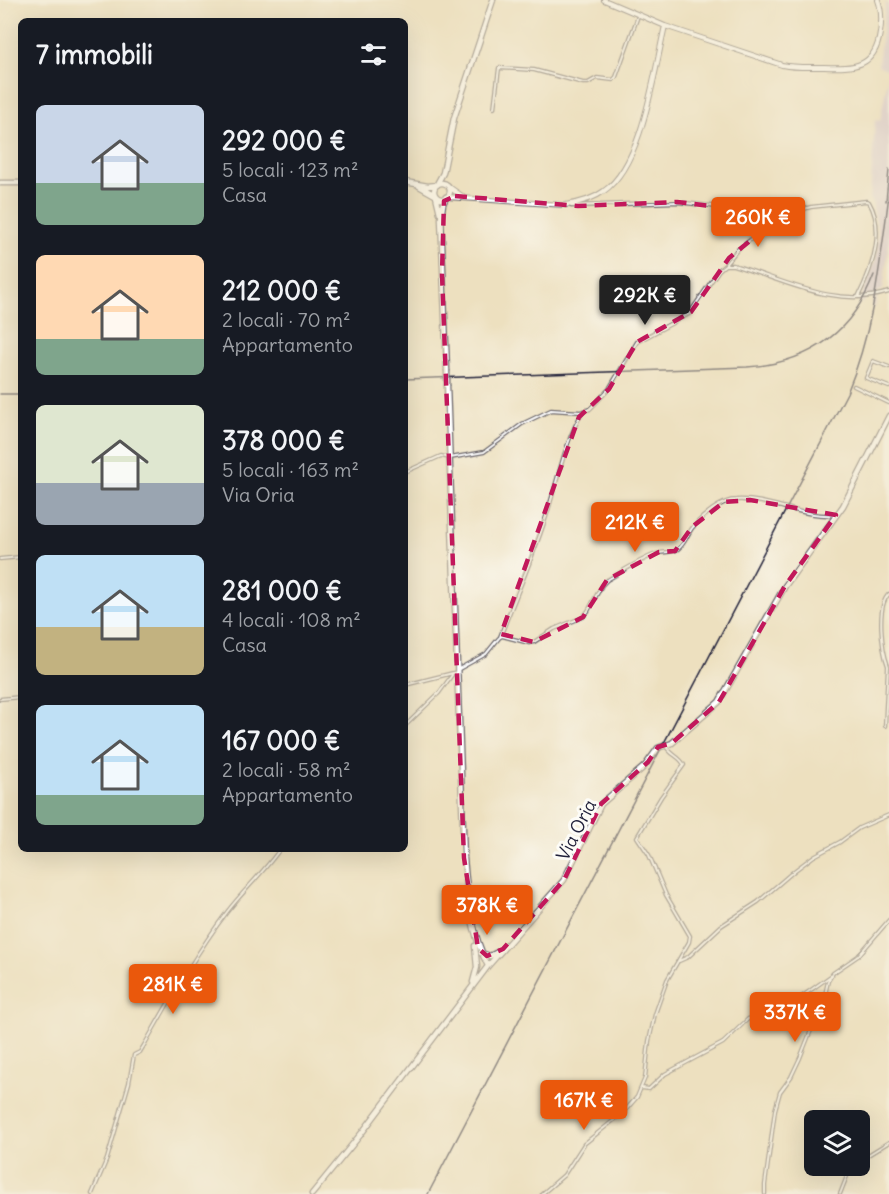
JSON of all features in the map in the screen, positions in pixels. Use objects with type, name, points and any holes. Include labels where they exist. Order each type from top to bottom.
[{"type":"main road","points":[[441,218],[434,189],[442,178],[454,118],[493,0]]},
{"type":"main road","points":[[445,162],[449,192],[443,204],[441,218],[455,672],[464,858],[477,959],[472,987]]},
{"type":"main road","points":[[0,183],[18,183]]},
{"type":"main road","points":[[408,183],[442,183],[448,187]]},
{"type":"main road","points":[[414,184],[441,198],[447,197]]},
{"type":"main road","name":"Via Oria","points":[[312,1194],[361,1134],[487,968],[567,876],[601,804],[645,766],[658,748],[666,746],[683,734],[719,702],[785,586],[855,485],[889,416]]},
{"type":"main road","points":[[470,911],[478,948],[487,968]]},
{"type":"main road","points":[[478,948],[483,954],[490,956],[503,949]]},
{"type":"main road","points":[[477,959],[480,966],[487,968]]},
{"type":"street","points":[[604,0],[665,26],[782,65],[848,68],[863,63],[875,51],[881,24],[878,0]]},
{"type":"street","points":[[494,108],[499,68],[538,71],[583,83],[589,83],[597,78],[613,80],[638,16]]},
{"type":"street","points":[[565,205],[580,202],[604,191],[617,180],[630,159],[642,123],[665,26]]},
{"type":"street","points":[[448,187],[465,197]]},
{"type":"street","points":[[447,197],[603,206],[677,202],[720,207],[764,220],[811,207],[866,201],[869,202],[872,210],[876,239],[874,259],[858,297]]},
{"type":"street","points":[[408,684],[455,672],[486,654],[499,638],[544,522],[573,431],[583,412],[593,406],[609,389],[637,342],[688,314],[718,270],[737,250],[762,231],[764,220]]},
{"type":"street","points":[[725,265],[736,266],[832,296],[846,298],[889,292]]},
{"type":"street","points":[[889,367],[873,361],[866,378],[889,387]]},
{"type":"street","points":[[854,386],[889,403]]},
{"type":"street","points":[[408,471],[441,456],[450,458],[484,452],[522,424],[551,410],[583,412]]},
{"type":"street","points":[[499,638],[502,636],[529,643],[534,642],[554,628],[583,617],[607,580],[659,552],[675,551],[683,545],[693,527],[724,502],[750,500],[827,516],[836,515]]},
{"type":"street","points":[[0,559],[18,557]]},
{"type":"street","points":[[885,726],[888,676],[881,632],[885,599],[889,594]]},
{"type":"street","points":[[408,723],[439,693],[455,672]]},
{"type":"street","points":[[0,699],[18,697]]},
{"type":"street","points":[[542,1194],[564,1175],[584,1144],[631,1105],[642,1088],[655,1014],[667,980],[679,961],[690,936],[666,895],[649,855],[637,837],[684,765],[682,760],[666,746]]},
{"type":"street","points":[[679,961],[688,957],[721,926],[758,902],[807,861],[859,828],[889,815]]},
{"type":"street","points":[[92,1194],[107,1160],[129,1083],[134,1055],[140,1052],[194,959],[226,913],[265,871],[278,852]]},
{"type":"street","points":[[642,1088],[649,1089],[665,1074],[723,1043],[748,1019],[787,1007],[858,956],[889,920]]},
{"type":"street","points":[[765,1194],[777,1101],[800,1058],[833,973]]},
{"type":"street","points":[[870,1154],[889,1142]]},
{"type":"street","points":[[840,1194],[847,1176]]},
{"type":"highlighted area","points":[[455,196],[578,206],[677,202],[720,207],[764,220],[762,231],[729,258],[691,312],[637,342],[609,389],[579,417],[501,634],[534,642],[583,617],[607,580],[659,552],[675,551],[692,527],[724,502],[750,500],[836,515],[785,586],[719,702],[672,743],[658,747],[648,762],[601,804],[564,880],[503,949],[487,956],[478,948],[464,858],[442,274],[444,201]]},
{"type":"shaded area","points":[[886,2],[889,5],[889,70],[878,65]]},
{"type":"shaded area","points":[[889,72],[889,242],[883,290],[878,292],[875,308],[872,307],[874,297],[866,298],[863,303],[859,302],[876,258],[878,233],[870,200],[875,120],[880,121]]},
{"type":"railway","points":[[886,201],[889,170]]},
{"type":"railway","points":[[428,1194],[847,393],[870,320],[889,195]]},
{"type":"railway","points":[[408,379],[747,367],[769,364],[790,359],[826,341],[854,313],[874,275]]},
{"type":"railway","points":[[0,394],[18,394]]}]
